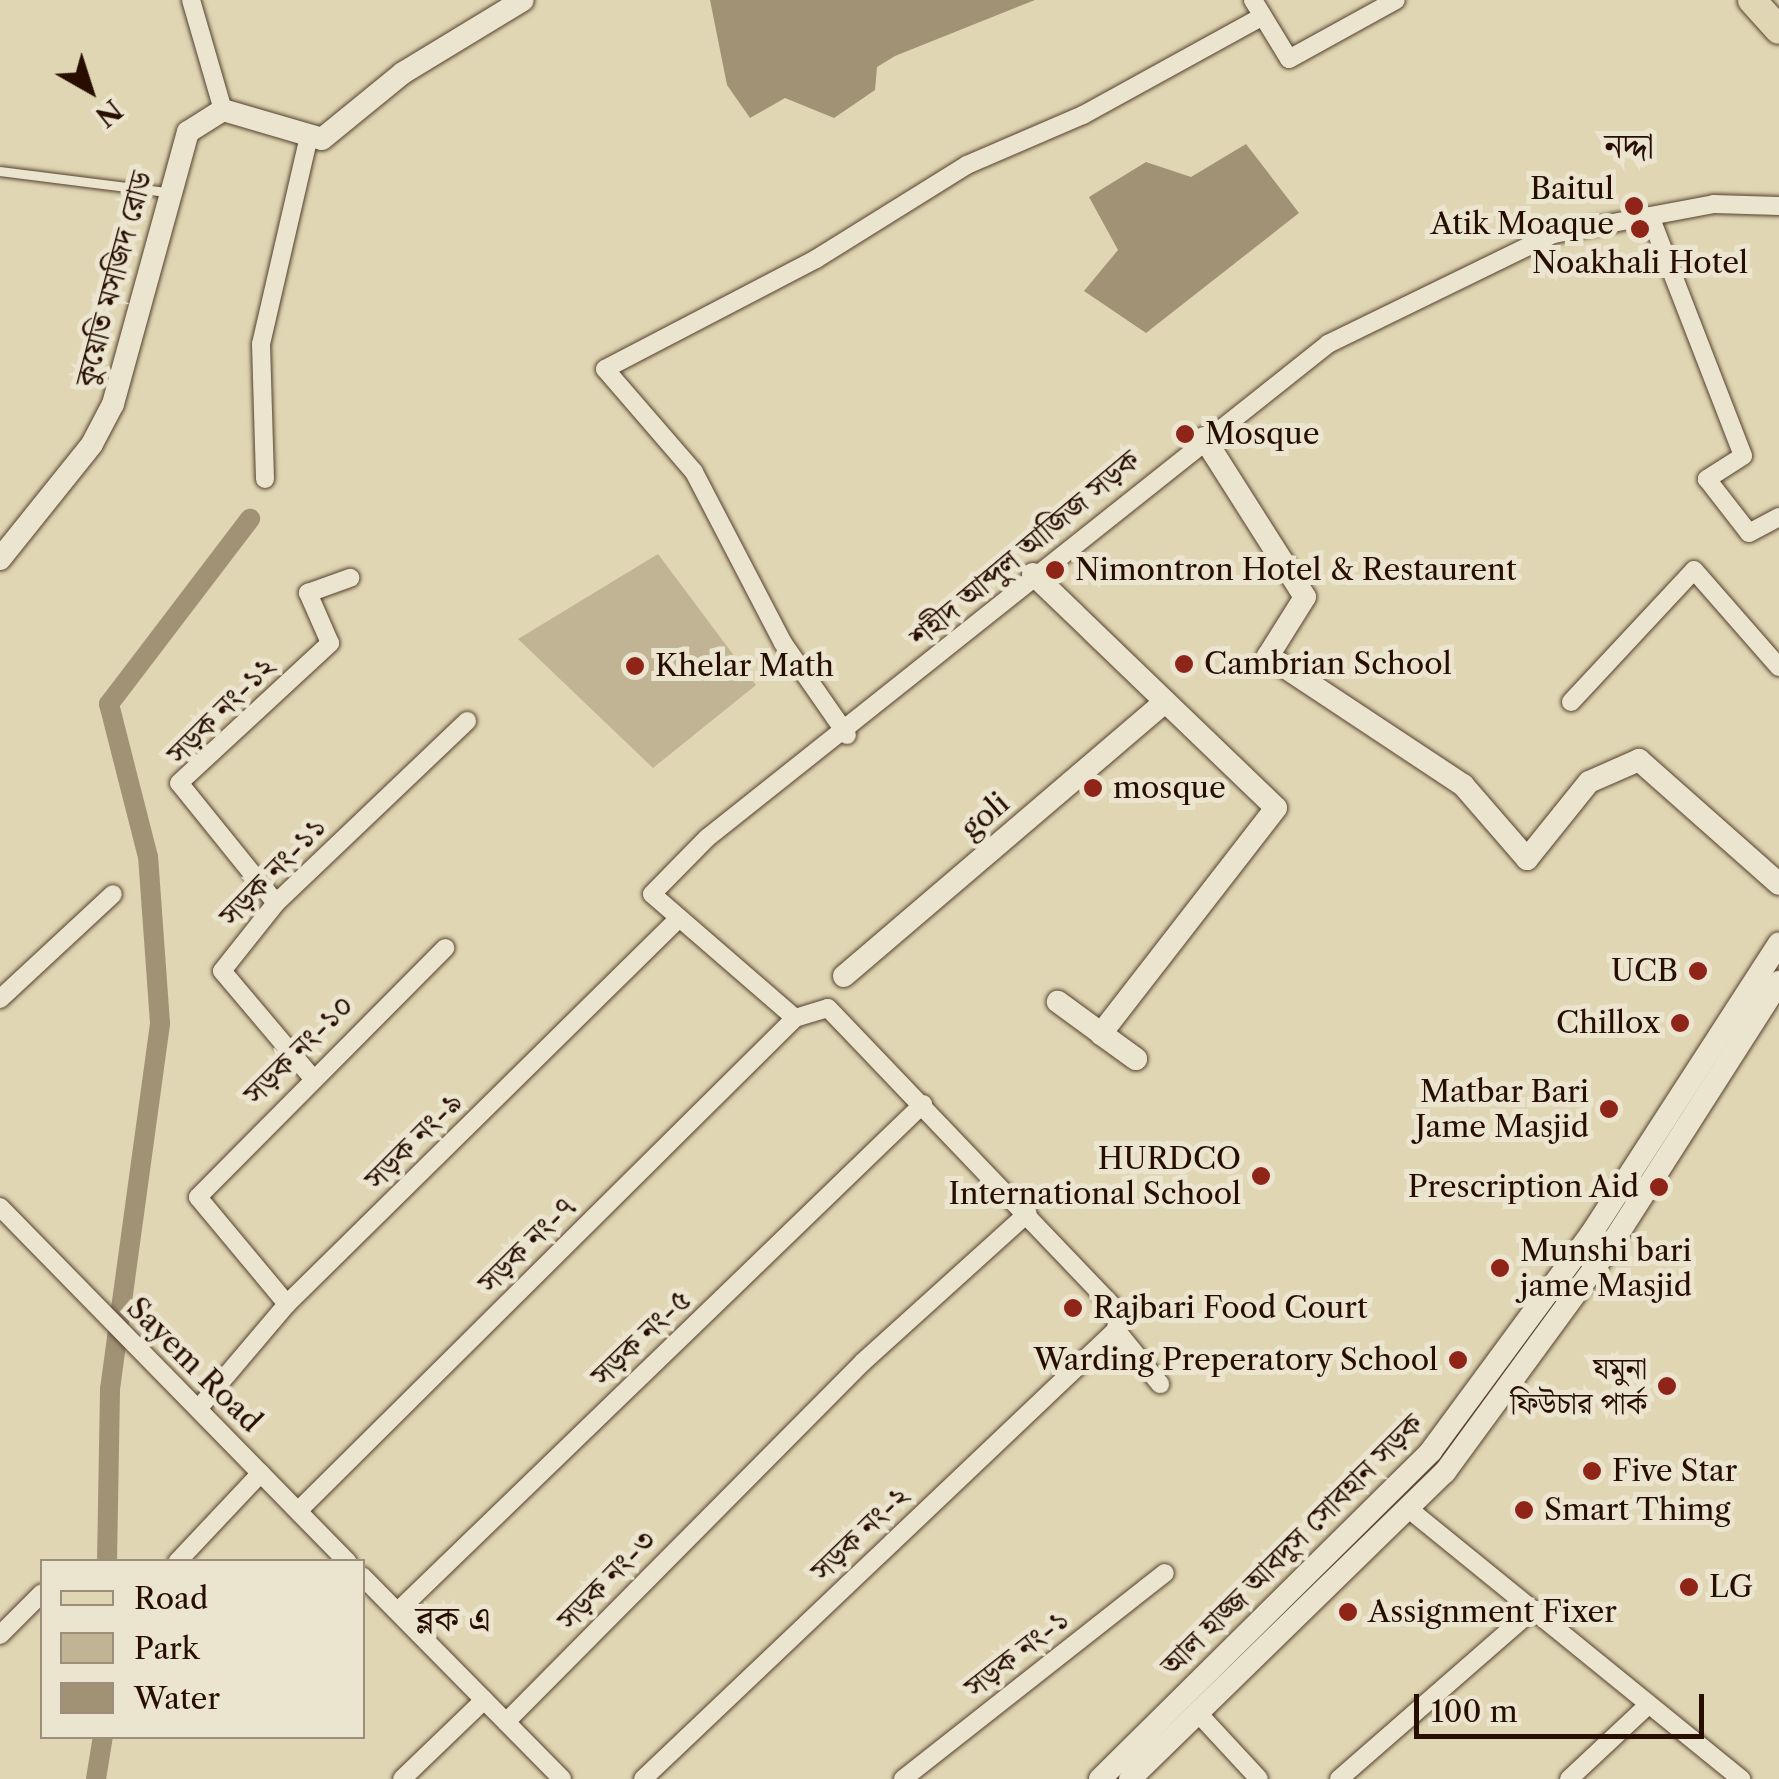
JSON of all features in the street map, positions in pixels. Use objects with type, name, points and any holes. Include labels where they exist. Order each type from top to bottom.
[{"type":"main road","points":[[1752,0],[1779,30]]},
{"type":"street","points":[[192,0],[223,110],[308,141]]},
{"type":"street","points":[[265,479],[261,344],[308,141],[524,0]]},
{"type":"street","points":[[847,735],[783,643],[694,472],[605,368],[802,268],[967,164],[1083,115],[1258,8],[1289,59],[1396,0]]},
{"type":"street","name":"কুয়েতি মসজিদ রোড","points":[[0,559],[61,488],[113,404],[166,192],[188,132],[223,110]]},
{"type":"street","name":"শহীদ আব্দুল আজিজ সড়ক","points":[[676,922],[652,894],[707,838],[847,735],[1032,574],[1328,344],[1426,304],[1518,248],[1714,204],[1779,206]]},
{"type":"street","points":[[1650,216],[1743,456],[1707,479],[1749,533],[1779,516]]},
{"type":"street","points":[[1204,438],[1306,597],[1268,656],[1463,785],[1526,860],[1589,782],[1640,760],[1779,884]]},
{"type":"street","points":[[1571,702],[1694,570],[1779,667]]},
{"type":"street","points":[[1032,574],[1276,808],[1136,988],[1113,1018],[1101,1034],[1124,1050],[1136,1059],[1120,1048],[1105,1036],[1089,1025],[1058,1002]]},
{"type":"street","name":"সড়ক নং-১২","points":[[276,903],[179,783],[330,643],[308,593],[350,578]]},
{"type":"street","name":"goli","points":[[844,976],[1164,702]]},
{"type":"street","name":"সড়ক নং-১১","points":[[310,1075],[222,970],[276,903],[468,721]]},
{"type":"street","points":[[0,999],[112,894]]},
{"type":"street","points":[[676,922],[795,1018],[828,1008],[1118,1311],[1116,1330],[1160,1384]]},
{"type":"street","name":"সড়ক নং-৯","points":[[198,1408],[287,1304],[676,922]]},
{"type":"street","name":"আল হাজ্জ আবদুস সোবহান সড়ক","points":[[1100,1779],[1432,1451],[1592,1234],[1779,943]]},
{"type":"street","name":"সড়ক নং-১০","points":[[287,1304],[198,1197],[310,1075],[445,948]]},
{"type":"street","points":[[1130,1779],[1410,1510],[1609,1248],[1779,982]]},
{"type":"street","name":"সড়ক নং-৭","points":[[298,1511],[795,1018]]},
{"type":"street","name":"সড়ক নং-৫","points":[[398,1612],[923,1104]]},
{"type":"street","name":"Sayem Road","points":[[2,1213],[262,1473],[341,1559]]},
{"type":"street","name":"সড়ক নং-৩","points":[[506,1722],[746,1477],[1028,1213]]},
{"type":"street","name":"সড়ক নং-২","points":[[643,1779],[1116,1330]]},
{"type":"street","points":[[180,1559],[262,1473]]},
{"type":"street","points":[[1410,1510],[1741,1779]]},
{"type":"street","name":"সড়ক নং-১","points":[[902,1779],[1165,1573]]},
{"type":"street","points":[[365,1579],[562,1779]]},
{"type":"street","points":[[0,1635],[40,1594]]},
{"type":"street","points":[[1339,1779],[1533,1610]]},
{"type":"street","points":[[402,1779],[484,1700]]},
{"type":"street","points":[[1569,1779],[1648,1705]]},
{"type":"street","points":[[1197,1712],[1260,1779]]},
{"type":"lane","points":[[0,171],[166,192]]},
{"type":"green space","points":[[658,554],[756,685],[653,768],[518,639]]},
{"type":"water","points":[[710,0],[1035,0],[895,56],[877,67],[875,90],[834,118],[785,98],[750,118],[727,85]]},
{"type":"water","points":[[1246,144],[1299,213],[1146,333],[1084,291],[1118,250],[1089,197],[1146,162],[1191,177]]},
{"type":"waterway","points":[[107,1559],[110,1389],[160,1023],[148,857],[109,704],[250,519]]},
{"type":"waterway","points":[[96,1779],[103,1739]]},
{"type":"place","name":"Baitul Atik Moaque","points":[[1634,206]]},
{"type":"place","name":"Noakhali Hotel","points":[[1640,229]]},
{"type":"place","name":"Mosque","points":[[1185,434]]},
{"type":"place","name":"Nimontron Hotel & Restaurent","points":[[1055,570]]},
{"type":"place","name":"Cambrian School","points":[[1184,664]]},
{"type":"place","name":"Khelar Math","points":[[635,666]]},
{"type":"place","name":"mosque","points":[[1093,788]]},
{"type":"place","name":"UCB","points":[[1698,971]]},
{"type":"place","name":"Chillox","points":[[1680,1023]]},
{"type":"place","name":"Matbar Bari Jame Masjid","points":[[1609,1109]]},
{"type":"place","name":"HURDCO International School","points":[[1261,1176]]},
{"type":"place","name":"Prescription Aid","points":[[1659,1187]]},
{"type":"place","name":"Munshi bari jame Masjid","points":[[1500,1268]]},
{"type":"place","name":"Rajbari Food Court","points":[[1073,1308]]},
{"type":"place","name":"Warding Preperatory School","points":[[1458,1360]]},
{"type":"place","name":"যমুনা ফিউচার পার্ক","points":[[1667,1386]]},
{"type":"place","name":"Five Star","points":[[1592,1471]]},
{"type":"place","name":"Smart Thimg","points":[[1524,1510]]},
{"type":"place","name":"LG","points":[[1689,1587]]},
{"type":"place","name":"Assignment Fixer","points":[[1348,1612]]},
{"type":"district","name":"নদ্দা","points":[[1629,146]]},
{"type":"district","name":"ব্লক এ","points":[[453,1619]]}]
